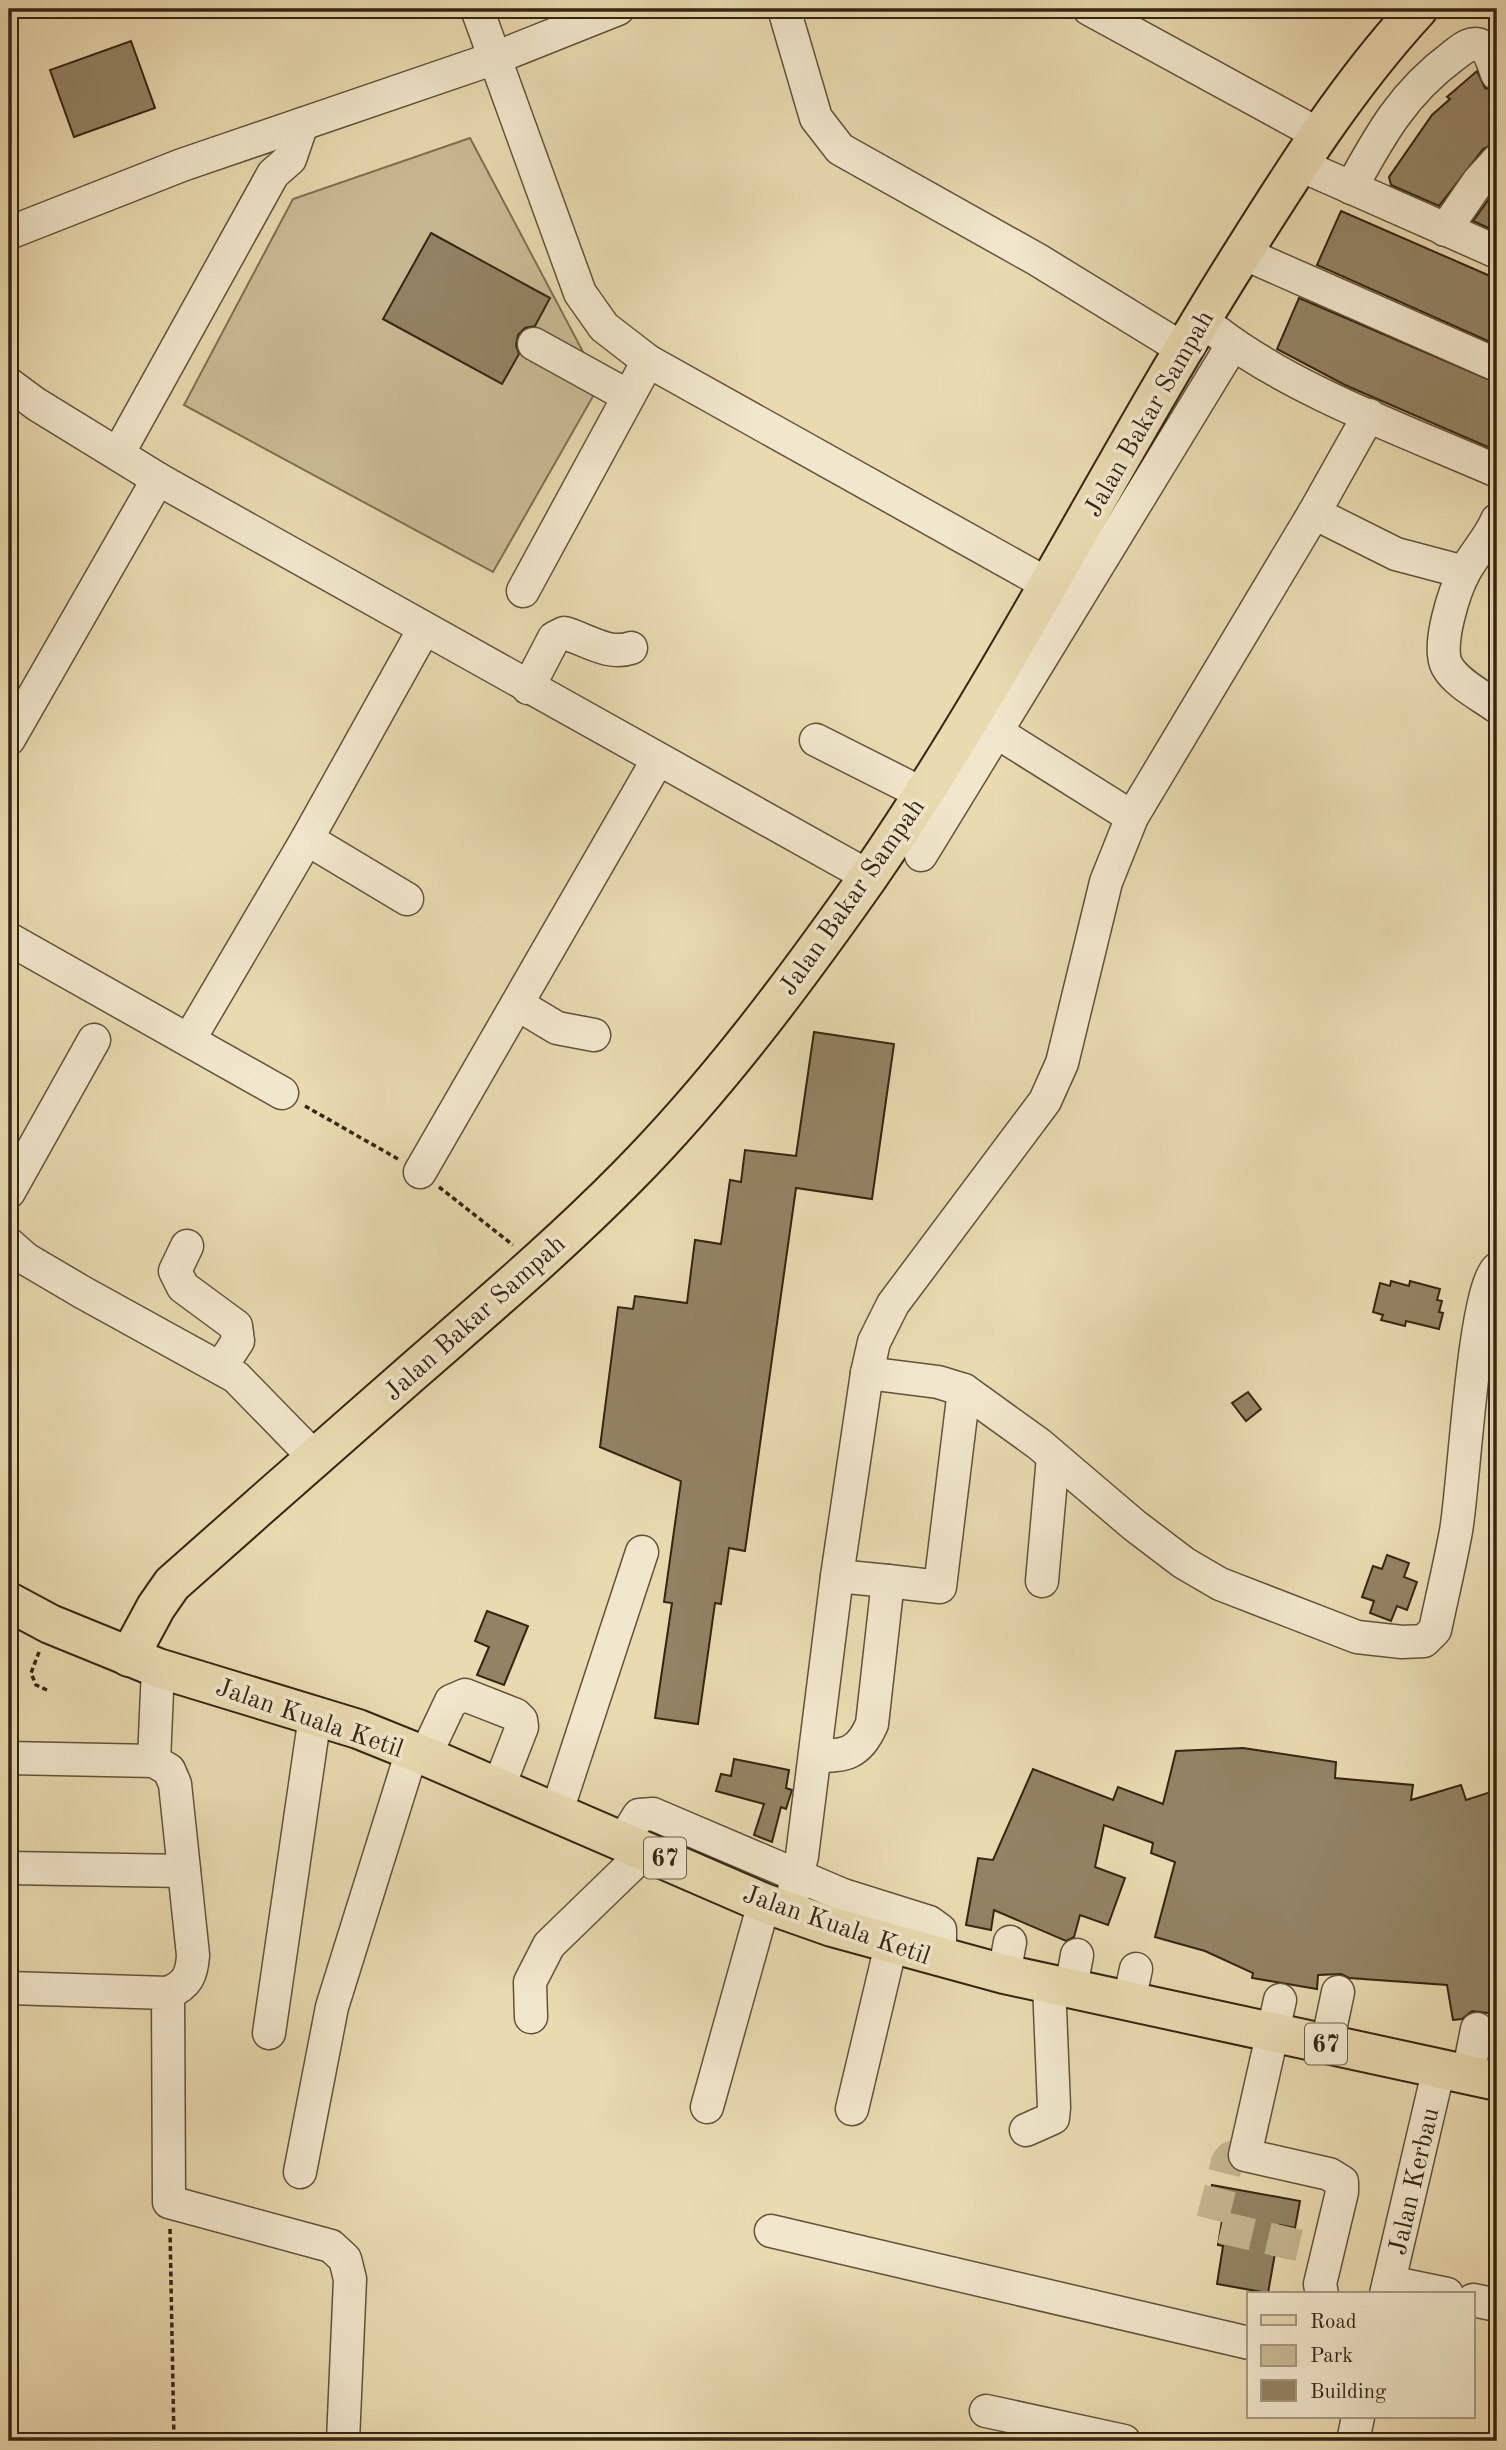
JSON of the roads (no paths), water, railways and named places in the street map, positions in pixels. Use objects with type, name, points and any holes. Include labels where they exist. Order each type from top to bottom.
[{"type":"main road","name":"Jalan Bakar Sampah","points":[[143,1662],[156,1607],[172,1584],[537,1263],[629,1175],[722,1072],[868,876],[923,794],[984,724],[1049,585],[1192,334],[1308,149],[1368,68],[1418,9]]},
{"type":"main road","name":"Jalan Kuala Ketil","points":[[9,1602],[50,1624],[143,1662],[315,1716],[418,1753],[635,1846],[784,1897],[837,1911],[891,1945],[940,1959],[1007,1958],[1066,1976],[1132,1985],[1277,2016],[1327,2044],[1468,2075]]},
{"type":"street","points":[[477,9],[580,293],[604,327],[648,361],[1049,585]]},
{"type":"street","points":[[9,233],[182,165],[495,58],[618,9]]},
{"type":"street","points":[[784,9],[816,118],[840,149],[1038,260],[1192,334],[1233,344],[1264,363],[1368,415],[1497,471]]},
{"type":"street","points":[[1089,9],[1308,149],[1351,188],[1497,251]]},
{"type":"street","points":[[1351,188],[1390,121],[1414,88],[1468,45],[1482,46],[1497,74]]},
{"type":"street","points":[[118,454],[273,174],[289,159],[302,124]]},
{"type":"street","points":[[1445,230],[1497,161]]},
{"type":"street","points":[[1243,253],[1497,365]]},
{"type":"street","points":[[534,344],[628,396]]},
{"type":"street","points":[[921,855],[984,724],[1233,344]]},
{"type":"street","points":[[523,591],[648,361]]},
{"type":"street","points":[[9,384],[158,479],[657,761],[868,876]]},
{"type":"street","points":[[707,2108],[784,1897],[814,1756],[837,1576],[874,1342],[893,1304],[1045,1101],[1062,1063],[1106,882],[1132,817],[1314,513],[1368,415]]},
{"type":"street","points":[[9,739],[158,479]]},
{"type":"street","points":[[1314,513],[1396,554],[1464,572]]},
{"type":"street","points":[[1497,520],[1464,572],[1445,634],[1443,655],[1455,676],[1497,707]]},
{"type":"street","points":[[189,1040],[307,839],[424,629]]},
{"type":"street","points":[[528,688],[554,638],[564,633],[608,650],[620,652],[631,648]]},
{"type":"street","points":[[984,724],[1132,817]]},
{"type":"street","points":[[816,740],[923,794]]},
{"type":"street","points":[[420,1172],[657,761]]},
{"type":"street","points":[[307,839],[407,899]]},
{"type":"street","points":[[9,939],[282,1093]]},
{"type":"street","points":[[517,1004],[557,1028],[594,1035]]},
{"type":"street","points":[[9,1192],[94,1040]]},
{"type":"street","points":[[9,1244],[26,1259],[82,1292],[221,1367],[256,1395],[315,1458]]},
{"type":"street","points":[[187,1246],[175,1271],[183,1287],[236,1326],[237,1341],[221,1367]]},
{"type":"street","points":[[867,1373],[938,1381],[964,1391],[1039,1444],[1184,1563],[1220,1584],[1357,1637],[1402,1643],[1424,1641],[1435,1630],[1457,1530],[1484,1390],[1488,1286],[1497,1269]]},
{"type":"street","points":[[837,1576],[940,1587],[964,1391]]},
{"type":"street","points":[[1042,1581],[1053,1457]]},
{"type":"street","points":[[557,1811],[642,1552]]},
{"type":"street","points":[[814,1756],[853,1752],[865,1740],[872,1724],[888,1581]]},
{"type":"street","points":[[143,1662],[154,1761]]},
{"type":"street","points":[[300,2172],[332,2007],[418,1753],[457,1696],[464,1695],[516,1715],[521,1720],[522,1727],[499,1786]]},
{"type":"street","points":[[269,2033],[315,1716]]},
{"type":"street","points":[[9,1758],[154,1761],[169,1770],[176,1784],[192,1970],[186,1983],[168,1993],[9,1988]]},
{"type":"street","points":[[531,2017],[530,1982],[549,1945],[635,1846]]},
{"type":"street","points":[[9,1868],[184,1871]]},
{"type":"street","points":[[837,1911],[929,1922],[940,1930],[940,1959]]},
{"type":"street","points":[[852,2109],[891,1945]]},
{"type":"street","points":[[1026,2130],[1053,2118],[1066,1976]]},
{"type":"street","points":[[1327,2044],[1338,1992]]},
{"type":"street","points":[[168,1993],[169,2202],[331,2246],[345,2259],[351,2279],[343,2441]]},
{"type":"street","points":[[1277,2016],[1245,2155],[1335,2175],[1342,2182],[1342,2192],[1320,2284],[1322,2292]]},
{"type":"street","name":"Jalan Kerbau","points":[[1388,2288],[1468,2075],[1477,2029]]},
{"type":"street","points":[[771,2231],[1247,2343]]},
{"type":"street","points":[[1388,2288],[1427,2292]]},
{"type":"street","points":[[1474,2300],[1497,2305]]},
{"type":"street","points":[[986,2411],[1124,2441]]},
{"type":"street","points":[[1353,2441],[1358,2418]]},
{"type":"tunnel","points":[[1245,2155],[1231,2157],[1227,2162],[1211,2225],[1327,2252]]}]
